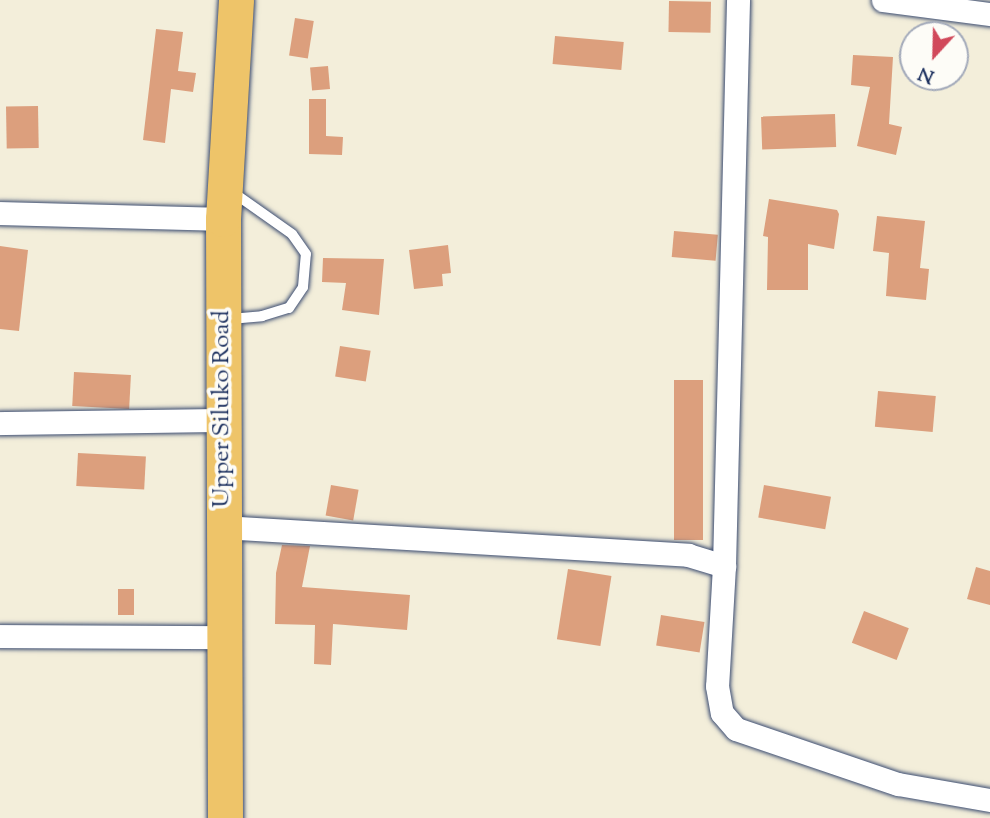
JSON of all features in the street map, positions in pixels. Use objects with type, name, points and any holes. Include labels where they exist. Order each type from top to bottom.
[{"type":"main road","name":"Upper Siluko Road","points":[[225,818],[222,527],[224,203],[236,0]]},
{"type":"street","points":[[737,0],[724,566],[717,686],[722,713],[736,729],[898,784],[990,800]]},
{"type":"street","points":[[883,0],[990,14]]},
{"type":"street","points":[[0,213],[224,203]]},
{"type":"street","points":[[0,423],[224,420]]},
{"type":"street","points":[[222,527],[688,555],[724,566]]},
{"type":"street","points":[[0,636],[223,638]]},
{"type":"lane","points":[[223,319],[262,316],[289,308],[303,287],[306,254],[292,234],[224,203]]},
{"type":"building","points":[[669,1],[711,2],[710,33],[668,32]]},
{"type":"building","points":[[295,18],[314,21],[308,59],[289,56]]},
{"type":"building","points":[[156,29],[183,32],[178,71],[196,73],[193,92],[171,89],[165,143],[143,140]]},
{"type":"building","points":[[555,36],[624,42],[621,70],[553,64]]},
{"type":"building","points":[[853,55],[893,57],[889,124],[902,127],[896,155],[857,146],[870,87],[851,85]]},
{"type":"building","points":[[328,66],[330,89],[312,90],[310,68]]},
{"type":"building","points":[[309,99],[326,99],[326,136],[343,137],[342,155],[309,154]]},
{"type":"building","points":[[38,106],[39,148],[7,149],[6,107]]},
{"type":"building","points":[[835,114],[836,147],[762,150],[761,117]]},
{"type":"building","points":[[769,199],[837,210],[839,214],[834,249],[808,244],[808,290],[767,290],[768,237],[763,236]]},
{"type":"building","points":[[877,216],[925,221],[920,268],[929,269],[926,300],[886,296],[889,253],[873,251]]},
{"type":"building","points":[[674,231],[718,235],[716,261],[672,257]]},
{"type":"building","points":[[448,245],[451,273],[442,274],[443,286],[414,289],[409,250]]},
{"type":"building","points":[[0,246],[28,250],[19,331],[0,329]]},
{"type":"building","points":[[323,258],[384,259],[379,315],[342,310],[346,283],[322,282]]},
{"type":"building","points":[[340,346],[371,351],[366,381],[335,377]]},
{"type":"building","points":[[74,372],[131,375],[129,409],[72,406]]},
{"type":"building","points":[[674,380],[703,380],[703,540],[674,540]]},
{"type":"building","points":[[878,391],[936,396],[933,432],[875,427]]},
{"type":"building","points":[[78,453],[146,457],[144,490],[76,486]]},
{"type":"building","points":[[331,485],[359,490],[353,520],[326,516]]},
{"type":"building","points":[[764,485],[831,497],[825,529],[758,517]]},
{"type":"building","points":[[282,545],[310,546],[302,587],[410,595],[407,630],[333,624],[331,665],[314,664],[315,625],[275,624],[276,573]]},
{"type":"building","points":[[976,567],[990,571],[990,605],[967,599]]},
{"type":"building","points":[[568,569],[611,576],[600,646],[557,639]]},
{"type":"building","points":[[118,589],[134,589],[134,615],[118,615]]},
{"type":"building","points":[[864,611],[909,628],[897,660],[852,643]]},
{"type":"building","points":[[661,615],[704,622],[700,653],[656,646]]}]
